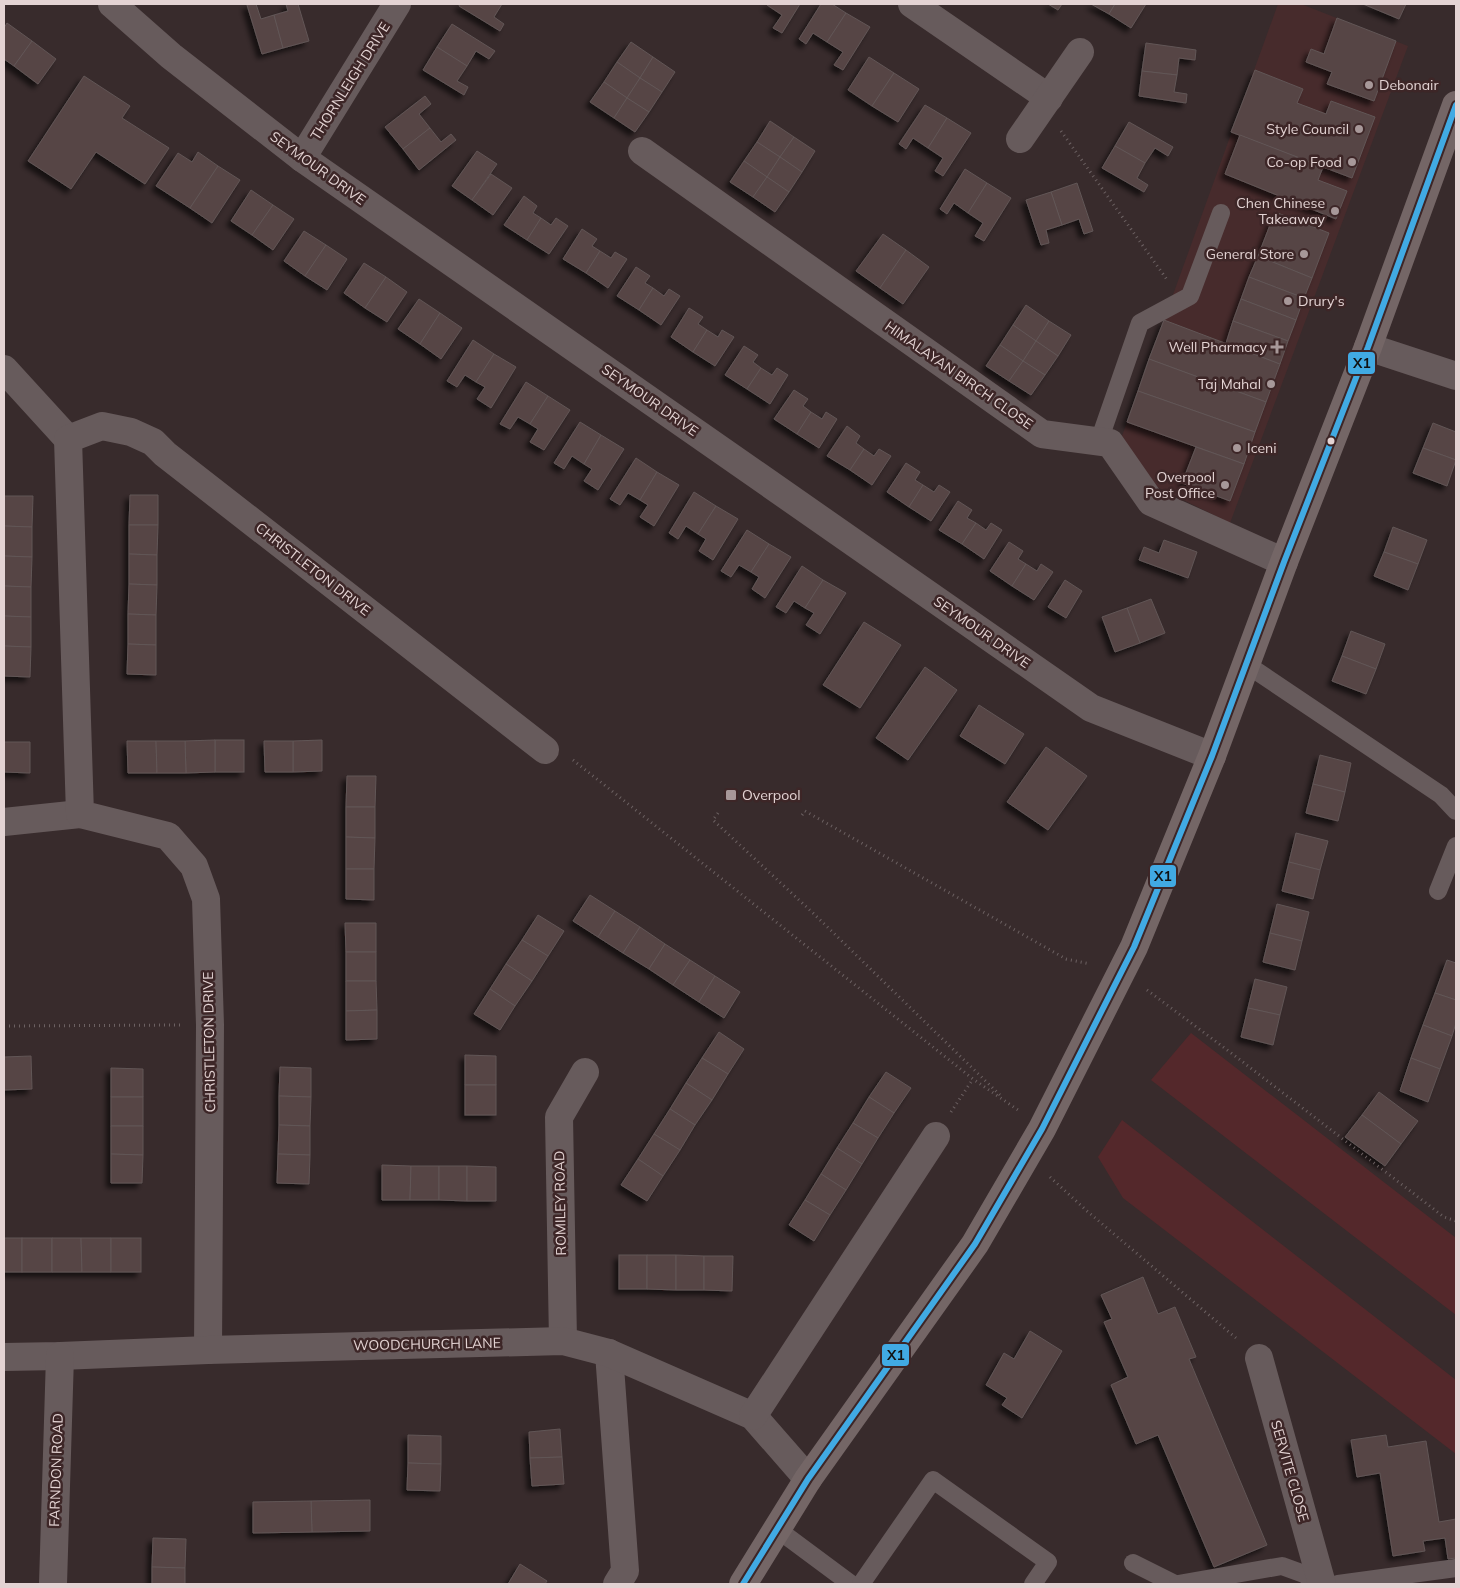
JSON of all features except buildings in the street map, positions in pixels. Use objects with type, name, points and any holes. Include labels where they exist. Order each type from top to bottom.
[{"type":"main road","points":[[743,1584],[808,1479],[974,1244],[1044,1125],[1134,947],[1212,756],[1284,562],[1368,347],[1456,105]]},
{"type":"street","name":"SEYMOUR DRIVE","points":[[112,4],[171,56],[302,158],[1091,708],[1212,756]]},
{"type":"street","name":"THORNLEIGH DRIVE","points":[[302,158],[397,4]]},
{"type":"street","points":[[912,4],[1046,102]]},
{"type":"street","points":[[1020,139],[1080,52]]},
{"type":"street","name":"HIMALAYAN BIRCH CLOSE","points":[[642,151],[1042,434],[1110,443],[1151,502],[1284,562]]},
{"type":"street","points":[[1368,347],[1456,376]]},
{"type":"street","points":[[4,369],[68,439],[80,814]]},
{"type":"street","name":"CHRISTLETON DRIVE","points":[[68,439],[102,426],[132,432],[153,442],[172,460],[545,750]]},
{"type":"street","name":"CHRISTLETON DRIVE","points":[[4,822],[80,814],[168,836],[194,866],[206,899],[210,1025],[208,1350]]},
{"type":"street","name":"ROMILEY ROAD","points":[[563,1341],[559,1117],[585,1072]]},
{"type":"street","points":[[752,1416],[936,1136]]},
{"type":"street","name":"WOODCHURCH LANE","points":[[4,1357],[563,1341],[609,1353],[752,1416],[808,1479]]},
{"type":"street","points":[[609,1353],[625,1571],[617,1584]]},
{"type":"street","name":"FARNDON ROAD","points":[[53,1584],[60,1356]]},
{"type":"street","name":"SERVITE CLOSE","points":[[1259,1358],[1321,1584]]},
{"type":"lane","points":[[1099,441],[1140,323],[1190,296],[1221,213]]},
{"type":"lane","points":[[1246,664],[1441,795],[1456,811]]},
{"type":"lane","points":[[1438,891],[1456,846]]},
{"type":"lane","points":[[861,1584],[933,1480],[1048,1562],[1033,1584]]},
{"type":"lane","points":[[777,1529],[851,1584]]},
{"type":"lane","points":[[1133,1563],[1177,1584],[1282,1566],[1304,1574],[1321,1584]]},
{"type":"lane","points":[[1338,1584],[1456,1568]]},
{"type":"path","points":[[1046,102],[1182,300]]},
{"type":"path","points":[[545,750],[567,756],[973,1079],[1044,1125]]},
{"type":"path","points":[[802,816],[806,811],[1066,959],[1122,971],[1444,1217],[1456,1221]]},
{"type":"path","points":[[718,813],[713,820],[813,913],[1007,1101]]},
{"type":"path","points":[[4,1026],[210,1025]]},
{"type":"path","points":[[936,1136],[973,1079]]},
{"type":"path","points":[[1027,1156],[1086,1211],[1259,1358]]},
{"type":"shaded area","points":[[1278,4],[1301,4],[1408,46],[1230,523],[1151,484],[1122,436]]},
{"type":"shaded area","points":[[1191,1033],[1456,1238],[1456,1315],[1151,1080]]},
{"type":"shaded area","points":[[1122,1120],[1456,1380],[1456,1454],[1123,1198],[1098,1157]]},
{"type":"transit line","name":"X1","points":[[743,1584],[808,1479],[975,1244],[1042,1129],[1134,947],[1212,756],[1284,562],[1368,347],[1456,105]]},
{"type":"place","name":"Debonair","points":[[1369,85]]},
{"type":"place","name":"Style Council","points":[[1359,129]]},
{"type":"place","name":"Co-op Food","points":[[1352,162]]},
{"type":"place","name":"Chen Chinese Takeaway","points":[[1335,211]]},
{"type":"place","name":"General Store","points":[[1304,254]]},
{"type":"place","name":"Drury's","points":[[1288,301]]},
{"type":"place","name":"Well Pharmacy","points":[[1277,347]]},
{"type":"place","name":"Taj Mahal","points":[[1271,384]]},
{"type":"place","name":"Iceni","points":[[1237,448]]},
{"type":"place","name":"Overpool Post Office","points":[[1225,485]]},
{"type":"place","name":"Overpool","points":[[731,795]]}]
